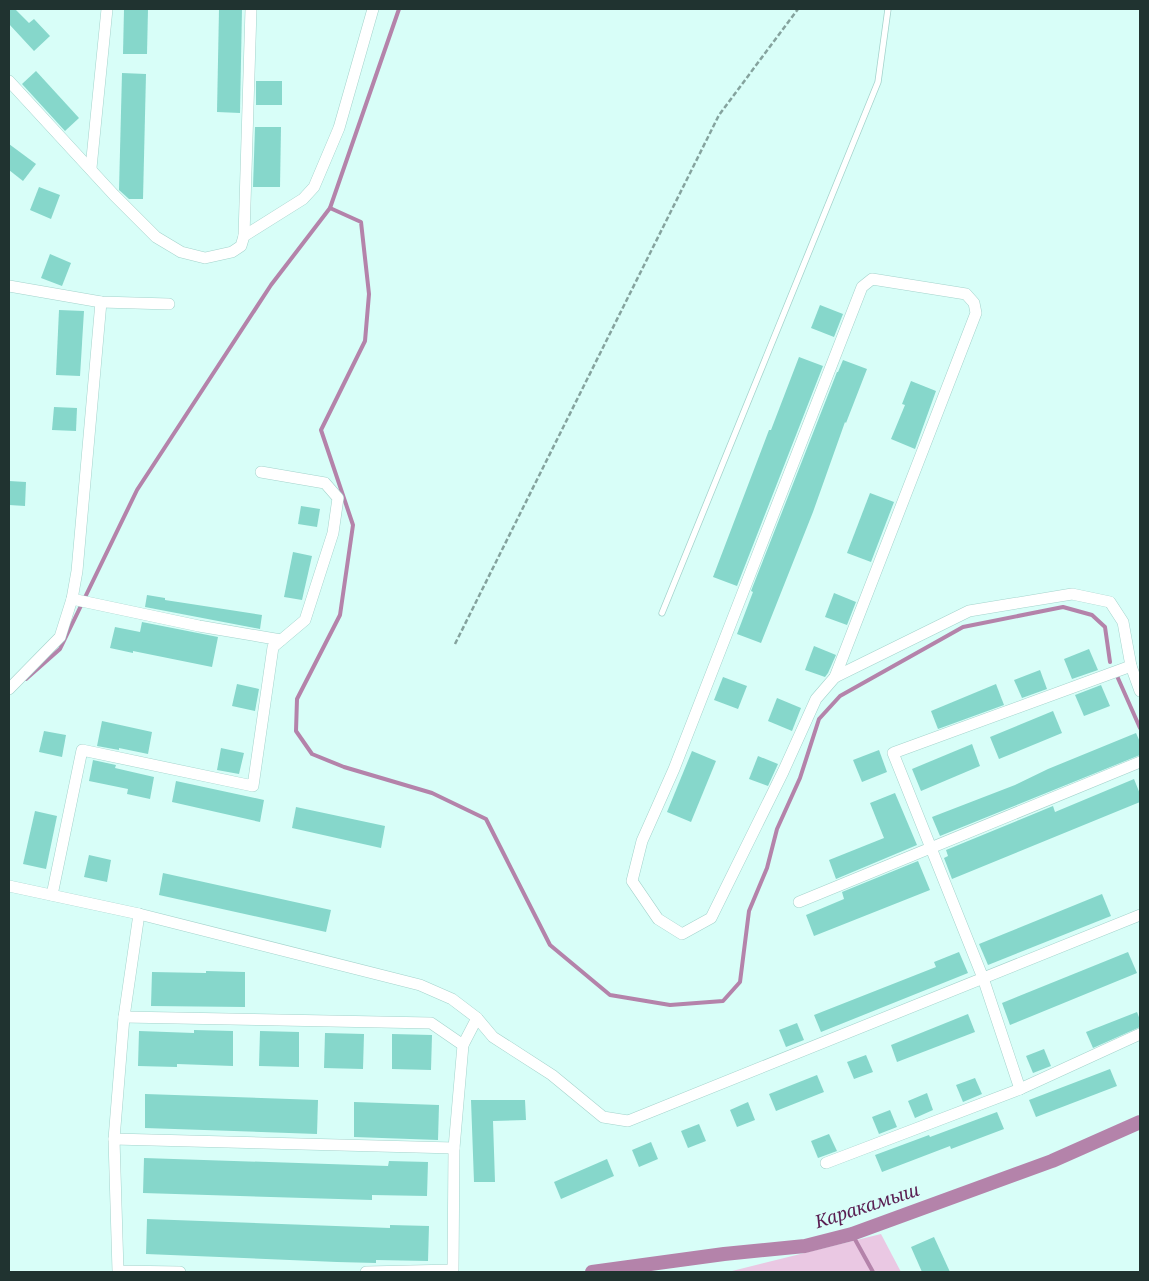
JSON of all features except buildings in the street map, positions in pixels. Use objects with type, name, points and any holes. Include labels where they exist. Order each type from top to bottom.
[{"type":"street","points":[[91,168],[108,9]]},
{"type":"street","points":[[9,81],[114,195],[156,237],[181,252],[205,258],[232,252],[241,246],[244,236],[251,9]]},
{"type":"street","points":[[244,236],[303,199],[314,187],[339,128],[373,9]]},
{"type":"street","points":[[835,677],[976,314],[974,303],[966,294],[872,279],[862,287],[674,769],[642,841],[632,882],[658,919],[682,934],[711,918],[783,772],[816,699],[835,677],[969,611],[1072,594],[1110,602],[1123,622],[1131,666],[1140,691]]},
{"type":"street","points":[[9,286],[101,302],[169,304]]},
{"type":"street","points":[[9,689],[60,637],[72,599],[77,571],[101,302]]},
{"type":"street","points":[[52,895],[82,750],[253,786],[273,647],[305,620],[333,532],[338,498],[326,483],[261,472]]},
{"type":"street","points":[[72,599],[190,624],[281,640]]},
{"type":"street","points":[[1020,1089],[983,978],[892,753],[1131,666]]},
{"type":"street","points":[[799,902],[1140,762]]},
{"type":"street","points":[[9,886],[139,914],[420,985],[452,999],[476,1018],[493,1037],[552,1075],[603,1117],[628,1121],[1140,915]]},
{"type":"street","points":[[139,914],[124,1017],[114,1139],[118,1271],[180,1272]]},
{"type":"street","points":[[124,1017],[431,1023],[463,1045]]},
{"type":"street","points":[[366,1272],[453,1270],[454,1148],[463,1045],[476,1018]]},
{"type":"street","points":[[826,1163],[1020,1089],[1140,1034]]},
{"type":"street","points":[[114,1139],[454,1148]]},
{"type":"lane","points":[[662,613],[878,82],[888,9]]},
{"type":"path","points":[[455,644],[719,115],[798,9]]},
{"type":"shaded area","points":[[881,1234],[901,1272],[728,1272]]},
{"type":"waterway","points":[[26,679],[60,649],[137,490],[271,285],[330,208],[399,9]]},
{"type":"waterway","points":[[330,208],[361,222],[369,294],[365,341],[321,430],[353,525],[340,615],[297,699],[296,731],[312,754],[344,767],[432,793],[486,819],[550,945],[610,995],[670,1005],[723,1001],[740,982],[749,911],[767,868],[777,829],[800,778],[819,719],[840,696],[963,627],[1063,607],[1092,615],[1105,627],[1110,662]]},
{"type":"waterway","points":[[1117,676],[1140,728]]},
{"type":"waterway","name":"Каракамыш","points":[[592,1272],[724,1254],[805,1246],[852,1234],[1052,1161],[1140,1122]]},
{"type":"waterway","points":[[852,1234],[873,1272]]}]
